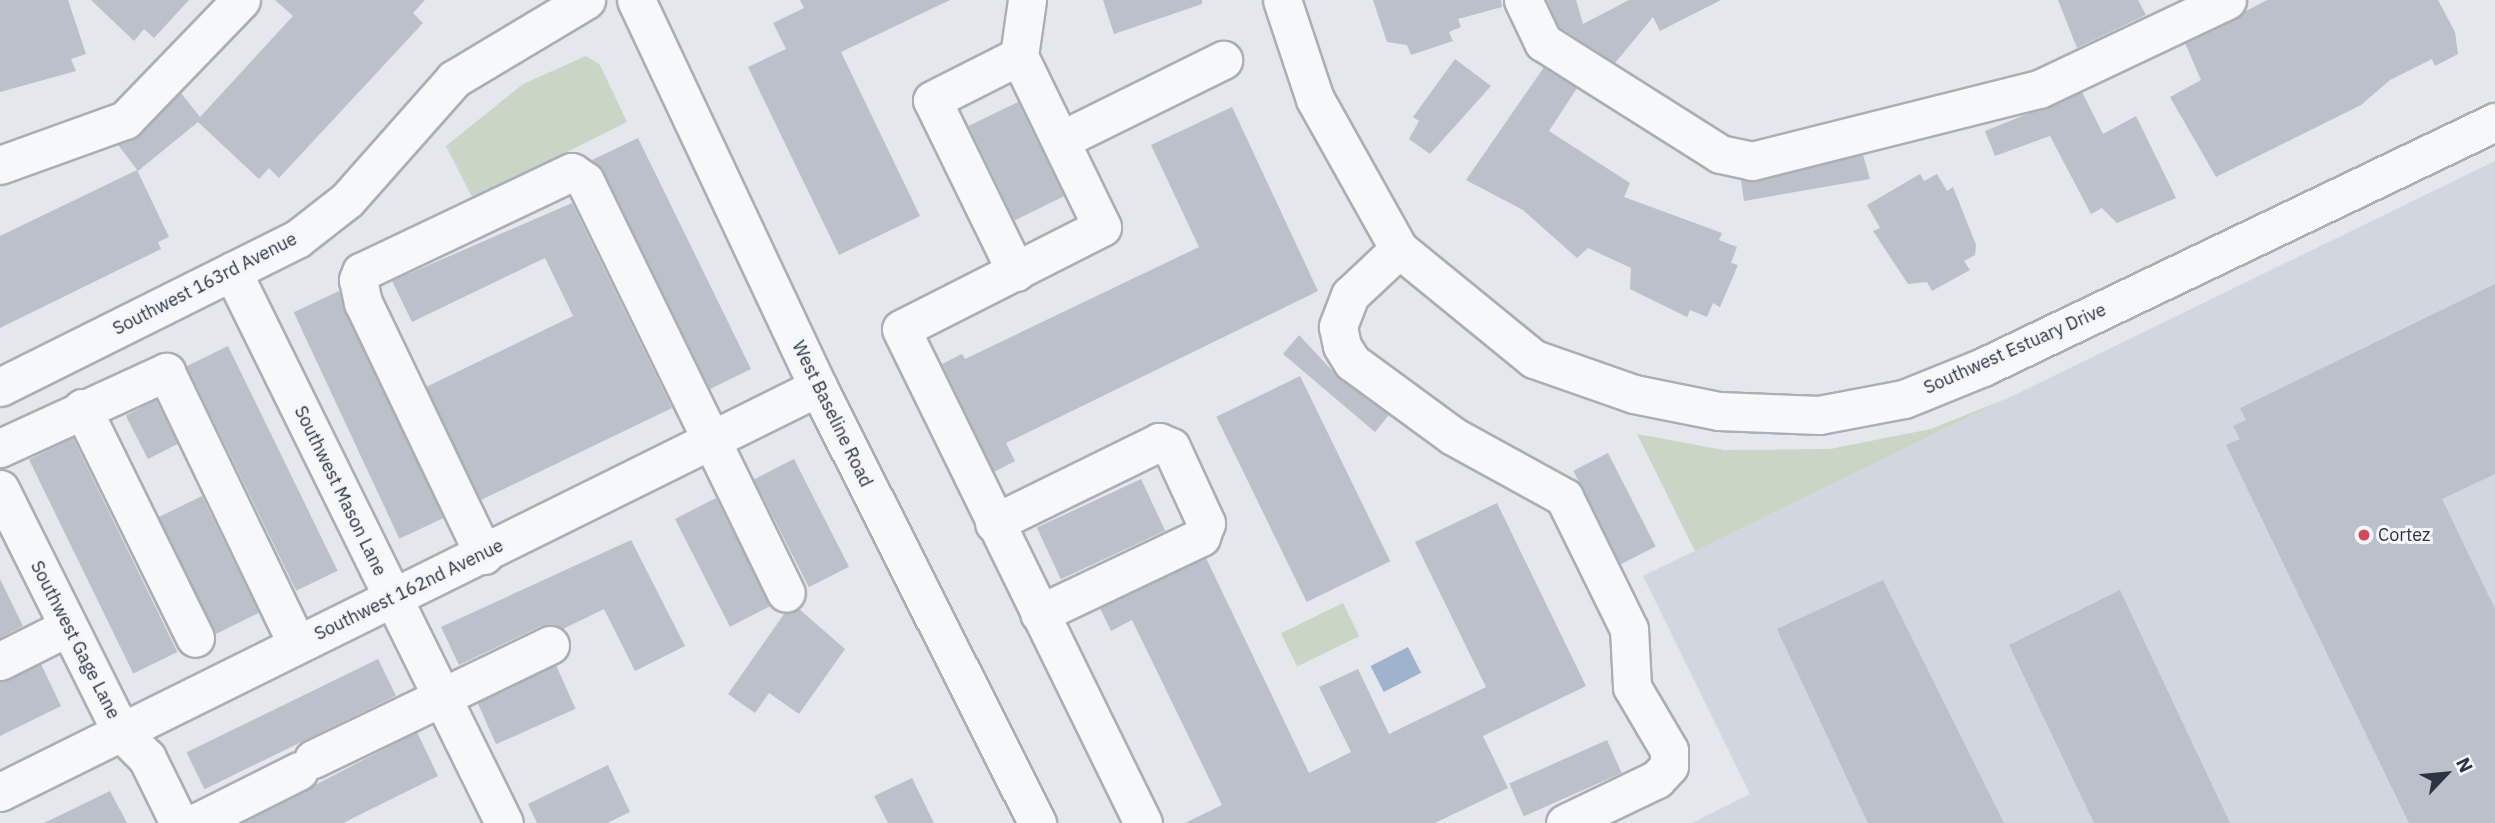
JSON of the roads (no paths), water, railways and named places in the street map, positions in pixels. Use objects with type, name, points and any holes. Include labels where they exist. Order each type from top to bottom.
[{"type":"street","points":[[0,165],[134,114],[241,0]]},
{"type":"street","name":"Southwest 163rd Avenue","points":[[0,387],[297,239],[347,200],[454,79],[586,0]]},
{"type":"street","name":"West Baseline Road","points":[[636,0],[818,387],[1037,823]]},
{"type":"street","points":[[1027,0],[1019,56],[1102,227],[901,329],[1143,823]]},
{"type":"street","name":"Southwest Estuary Drive","points":[[1282,0],[1315,99],[1399,249],[1534,359],[1683,404],[1819,415],[1904,399],[1983,367],[2495,122]]},
{"type":"street","points":[[1523,0],[1543,42],[1720,154],[1752,161],[2039,89],[2227,0]]},
{"type":"street","points":[[1016,272],[932,100],[1019,56]]},
{"type":"street","points":[[1061,140],[1223,60]]},
{"type":"street","points":[[484,555],[363,303],[358,280],[361,272],[562,172],[586,181],[786,593]]},
{"type":"street","points":[[1399,249],[1350,295],[1338,327],[1342,346],[1352,362],[1453,436],[1563,497],[1629,629],[1632,687],[1669,750],[1669,766],[1657,779],[1565,823]]},
{"type":"street","name":"Southwest Mason Lane","points":[[232,271],[504,823]]},
{"type":"street","points":[[0,448],[157,372],[173,379],[297,644]]},
{"type":"street","name":"Southwest 162nd Avenue","points":[[0,792],[297,644],[714,442],[818,387]]},
{"type":"street","points":[[82,408],[195,638]]},
{"type":"street","points":[[994,523],[1159,442],[1171,447],[1206,523],[1201,537],[1039,614]]},
{"type":"street","name":"Southwest Gage Lane","points":[[0,489],[121,732],[147,758],[179,823]]},
{"type":"street","points":[[0,661],[68,627]]},
{"type":"street","points":[[195,823],[441,697],[550,645]]},
{"type":"water","points":[[1408,647],[1421,673],[1384,692],[1371,666]]},
{"type":"place","name":"Cortez","points":[[2364,535]]}]
